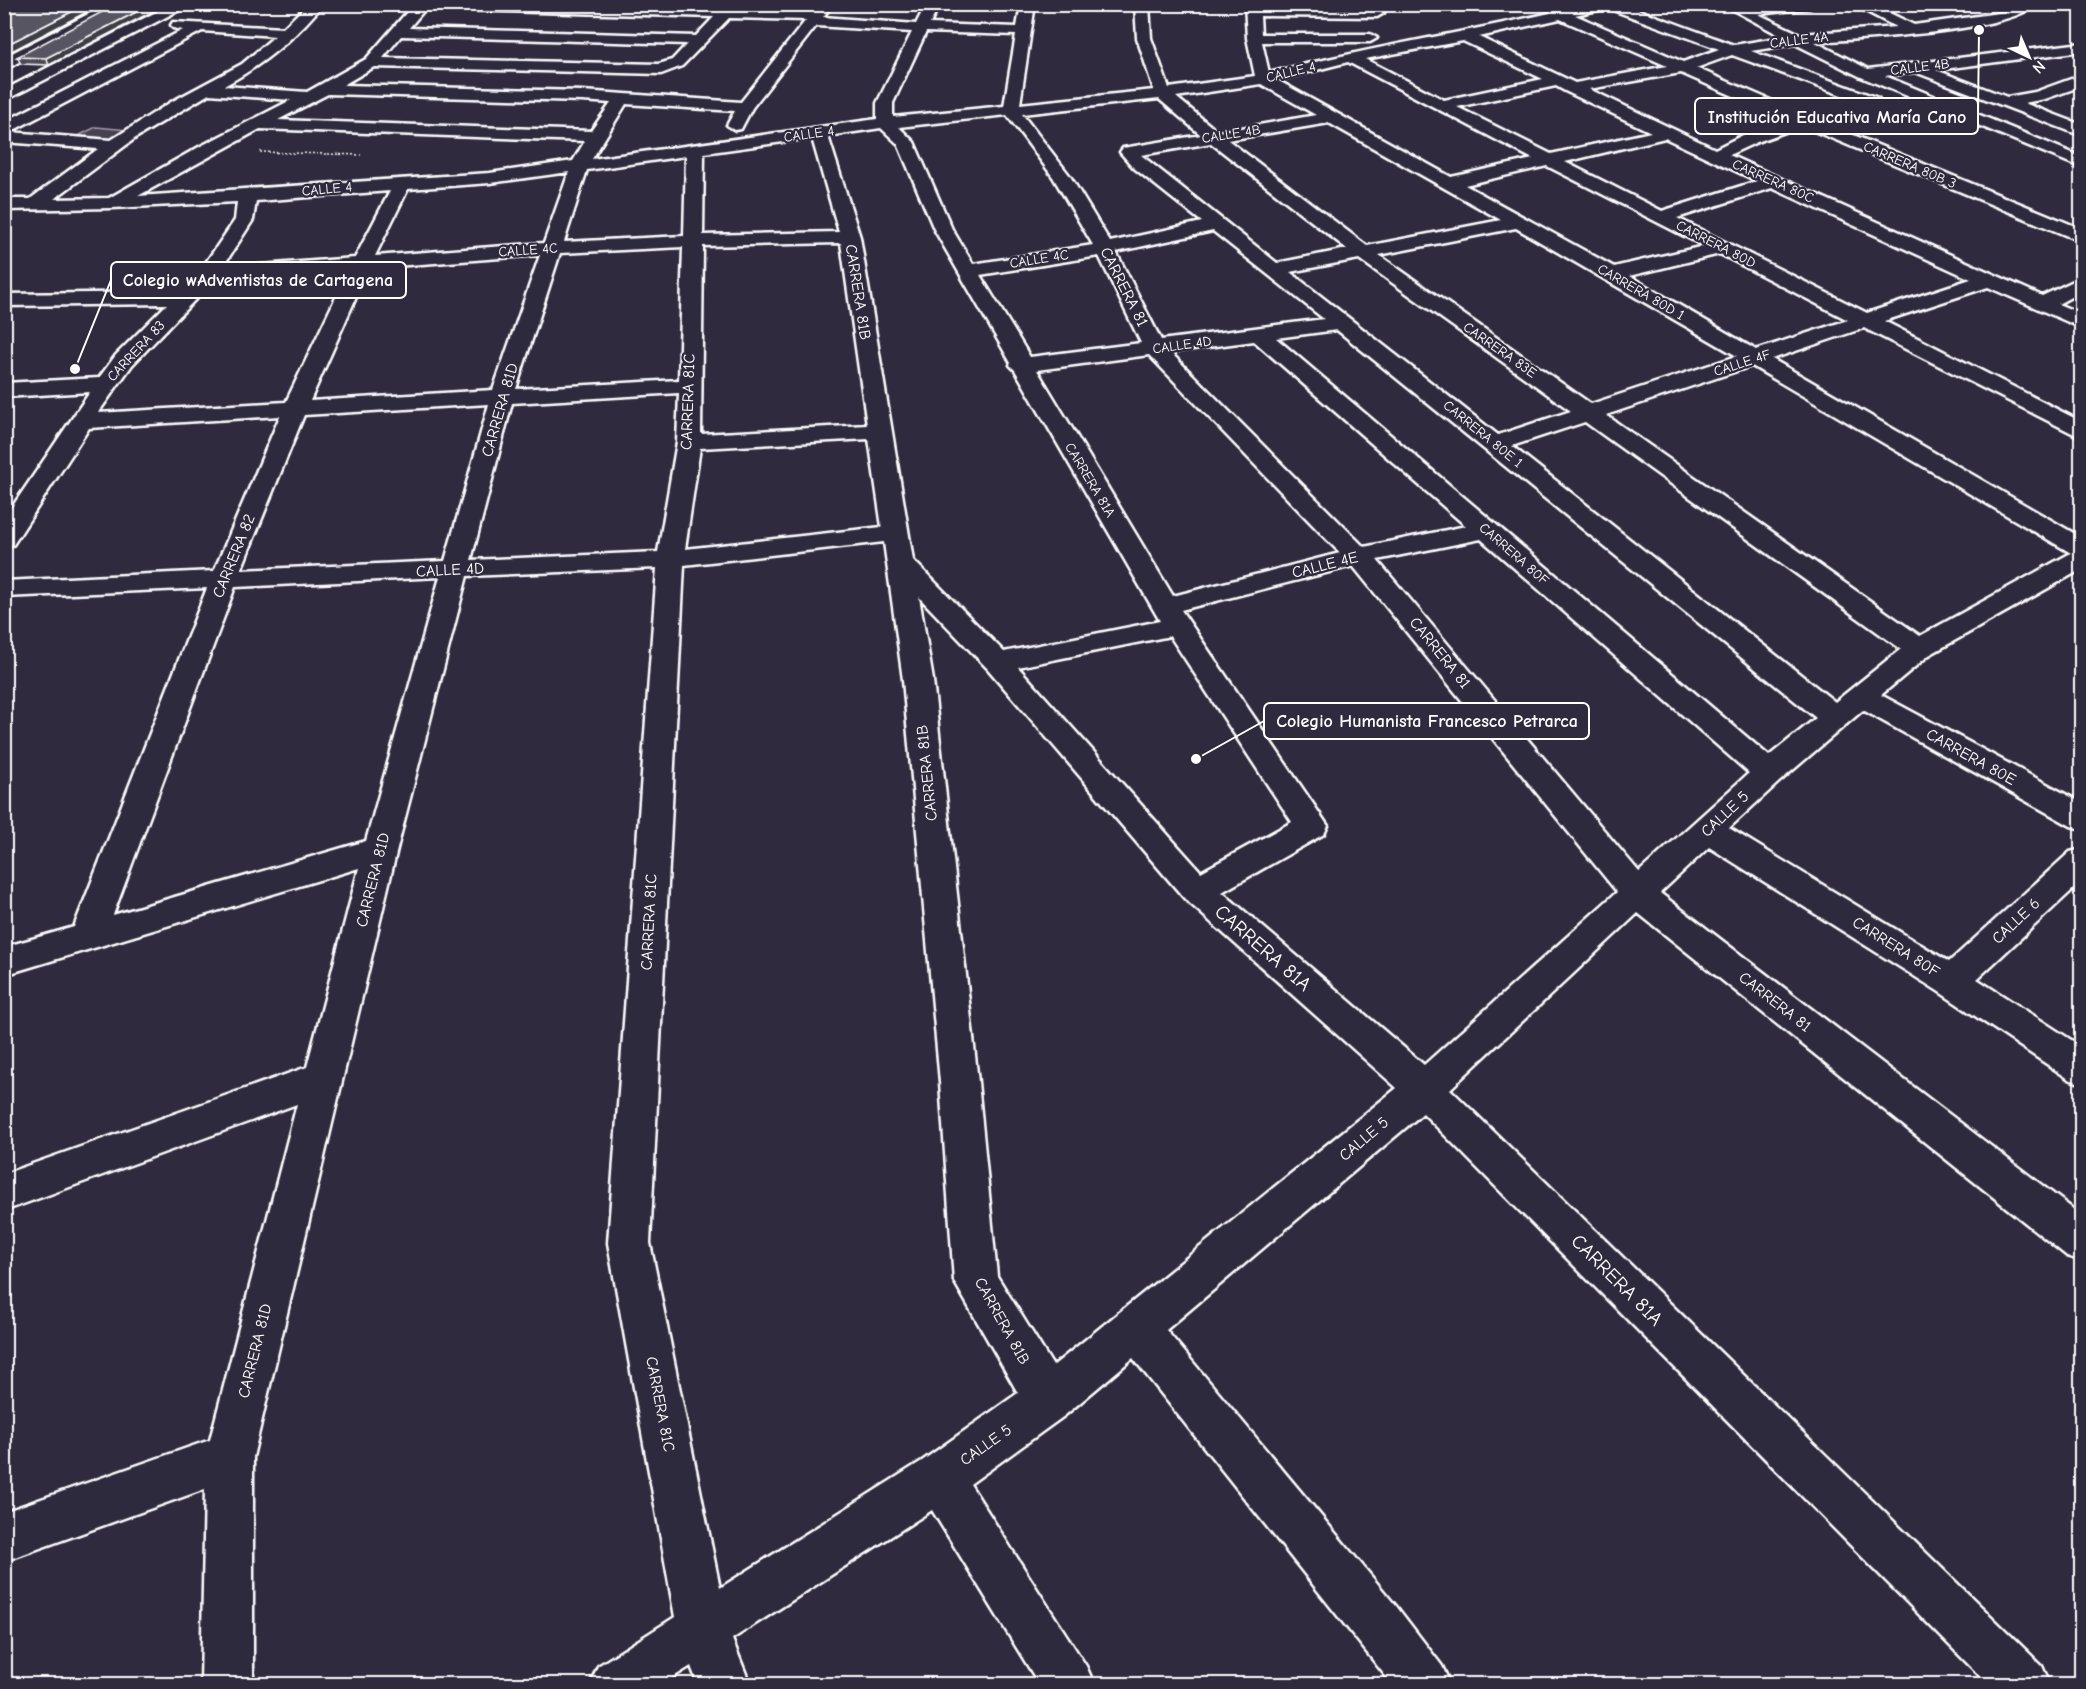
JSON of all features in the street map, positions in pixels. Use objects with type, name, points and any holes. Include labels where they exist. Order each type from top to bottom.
[{"type":"street","points":[[97,4],[119,5]]},
{"type":"street","points":[[4,96],[184,4]]},
{"type":"street","points":[[36,204],[114,145],[177,105],[247,68],[266,53],[316,4]]},
{"type":"street","points":[[885,123],[885,103],[919,28],[933,4]]},
{"type":"street","points":[[1011,110],[1028,4]]},
{"type":"street","points":[[1142,4],[1144,38],[1163,94]]},
{"type":"street","name":"CARRERA 80B 3","points":[[1542,4],[1681,68],[1802,120],[2082,236]]},
{"type":"street","points":[[1608,4],[1872,100]]},
{"type":"street","name":"CALLE 4","points":[[4,205],[112,203],[247,196],[490,178],[885,123],[1163,94],[1263,79],[1350,57],[1394,38],[1465,36],[1608,4]]},
{"type":"street","points":[[1736,8],[1810,4]]},
{"type":"street","points":[[1859,4],[1931,40]]},
{"type":"street","points":[[1980,4],[2031,23]]},
{"type":"street","name":"CALLE 4A","points":[[1442,105],[1564,84],[1681,68],[1731,50],[1797,39],[1911,29],[2010,15],[2029,4]]},
{"type":"street","points":[[4,66],[13,58],[119,5]]},
{"type":"street","points":[[112,203],[205,151],[325,90],[371,62],[422,5],[725,14],[818,14],[919,28],[1022,31]]},
{"type":"street","points":[[1263,79],[1254,38],[1252,8],[1375,9],[1394,38]]},
{"type":"street","points":[[1736,8],[1866,74],[2082,164]]},
{"type":"street","points":[[371,62],[660,69],[678,63],[725,14]]},
{"type":"street","name":"CARRERA 81C","points":[[724,1684],[703,1630],[629,1243],[670,559],[689,442],[692,241],[709,148],[745,107],[818,14]]},
{"type":"street","points":[[149,23],[287,33]]},
{"type":"street","points":[[4,129],[199,27]]},
{"type":"street","points":[[398,32],[700,40]]},
{"type":"street","points":[[2061,34],[2082,44]]},
{"type":"street","name":"CARRERA 80C","points":[[1465,36],[1667,133],[2082,322]]},
{"type":"street","points":[[1254,38],[1370,38]]},
{"type":"street","name":"CALLE 4B","points":[[1866,74],[2082,44]]},
{"type":"street","points":[[1951,50],[1971,61]]},
{"type":"street","name":"CARRERA 80D","points":[[1350,57],[1548,161],[1868,320],[2082,431]]},
{"type":"street","points":[[1916,68],[2082,132]]},
{"type":"street","name":"CARRERA 80D 1","points":[[1263,79],[1611,274],[1755,359],[2080,559]]},
{"type":"street","points":[[2006,102],[2039,96],[2082,80]]},
{"type":"street","points":[[2064,87],[2082,93]]},
{"type":"street","points":[[206,90],[308,97]]},
{"type":"street","points":[[325,90],[622,98],[745,107]]},
{"type":"street","points":[[1716,155],[1751,138],[1802,120],[1872,100],[1912,93]]},
{"type":"street","name":"CARRERA 83E","points":[[1163,94],[1214,137],[1364,253],[1919,649]]},
{"type":"street","name":"CARRERA 81D","points":[[227,1684],[229,1457],[380,849],[502,398],[580,165],[596,136],[622,98]]},
{"type":"street","name":"CARRERA 81","points":[[1011,110],[1060,177],[1105,249],[1155,349],[1359,556],[1638,894],[2082,1242]]},
{"type":"street","name":"CALLE 4B","points":[[1129,152],[1333,117]]},
{"type":"street","name":"CARRERA 81A","points":[[885,123],[906,142],[943,229],[1021,365],[1171,616],[1312,826],[1197,890]]},
{"type":"street","points":[[260,124],[596,136]]},
{"type":"street","name":"CARRERA 81B","points":[[819,133],[850,237],[921,716],[959,1082],[976,1281],[1048,1400]]},
{"type":"street","points":[[1449,183],[1667,133]]},
{"type":"street","points":[[4,137],[114,145]]},
{"type":"street","name":"CARRERA 80E 1","points":[[1129,152],[1140,164],[1495,444],[1848,707]]},
{"type":"street","points":[[1661,217],[1775,181]]},
{"type":"street","name":"CARRERA 82","points":[[87,937],[223,580],[294,409],[360,263],[402,184]]},
{"type":"street","name":"CARRERA 83","points":[[4,538],[14,510],[124,360],[207,276],[244,220],[247,196]]},
{"type":"street","points":[[1275,269],[1519,222]]},
{"type":"street","name":"CALLE 4C","points":[[967,271],[1105,249],[1217,224]]},
{"type":"street","name":"CALLE 4C","points":[[207,276],[552,248],[692,241],[850,237]]},
{"type":"street","points":[[1611,274],[1722,248]]},
{"type":"street","name":"CALLE 4F","points":[[1495,444],[1988,280]]},
{"type":"street","points":[[2042,304],[2082,284]]},
{"type":"street","points":[[4,300],[187,298]]},
{"type":"street","name":"CALLE 4D","points":[[1021,365],[1343,323]]},
{"type":"street","name":"CARRERA 80F","points":[[1260,335],[1769,773]]},
{"type":"street","points":[[6,392],[106,384]]},
{"type":"street","points":[[81,421],[689,386]]},
{"type":"street","points":[[689,442],[879,431]]},
{"type":"street","name":"CALLE 4E","points":[[998,662],[1171,616],[1359,556],[1486,530]]},
{"type":"street","name":"CARRERA 81A","points":[[897,547],[1197,890],[1424,1089],[2024,1684]]},
{"type":"street","name":"CALLE 4D","points":[[4,589],[456,570],[897,547]]},
{"type":"street","name":"CALLE 5","points":[[616,1684],[939,1478],[1048,1400],[1424,1089],[1769,773],[1919,649],[2080,559]]},
{"type":"street","name":"CARRERA 80E","points":[[1848,707],[2082,818]]},
{"type":"street","name":"CARRERA 80F","points":[[1707,830],[1951,981],[2082,1068]]},
{"type":"street","points":[[4,961],[380,849]]},
{"type":"street","name":"CALLE 6","points":[[1951,981],[2082,861]]},
{"type":"street","points":[[4,1193],[325,1077]]},
{"type":"street","points":[[1136,1328],[1378,1624],[1424,1684]]},
{"type":"street","points":[[4,1537],[229,1457]]},
{"type":"street","points":[[939,1478],[1068,1684]]},
{"type":"path","points":[[205,151],[363,155]]},
{"type":"shaded area","points":[[96,127],[129,130],[112,141],[72,139]]},
{"type":"building","points":[[4,4],[87,4],[4,46]]},
{"type":"building","points":[[117,4],[152,4],[46,58],[17,57]]},
{"type":"place","name":"Institución Educativa María Cano","points":[[1979,30]]},
{"type":"place","name":"Colegio wAdventistas de Cartagena","points":[[75,369]]},
{"type":"place","name":"Colegio Humanista Francesco Petrarca","points":[[1196,759]]}]
